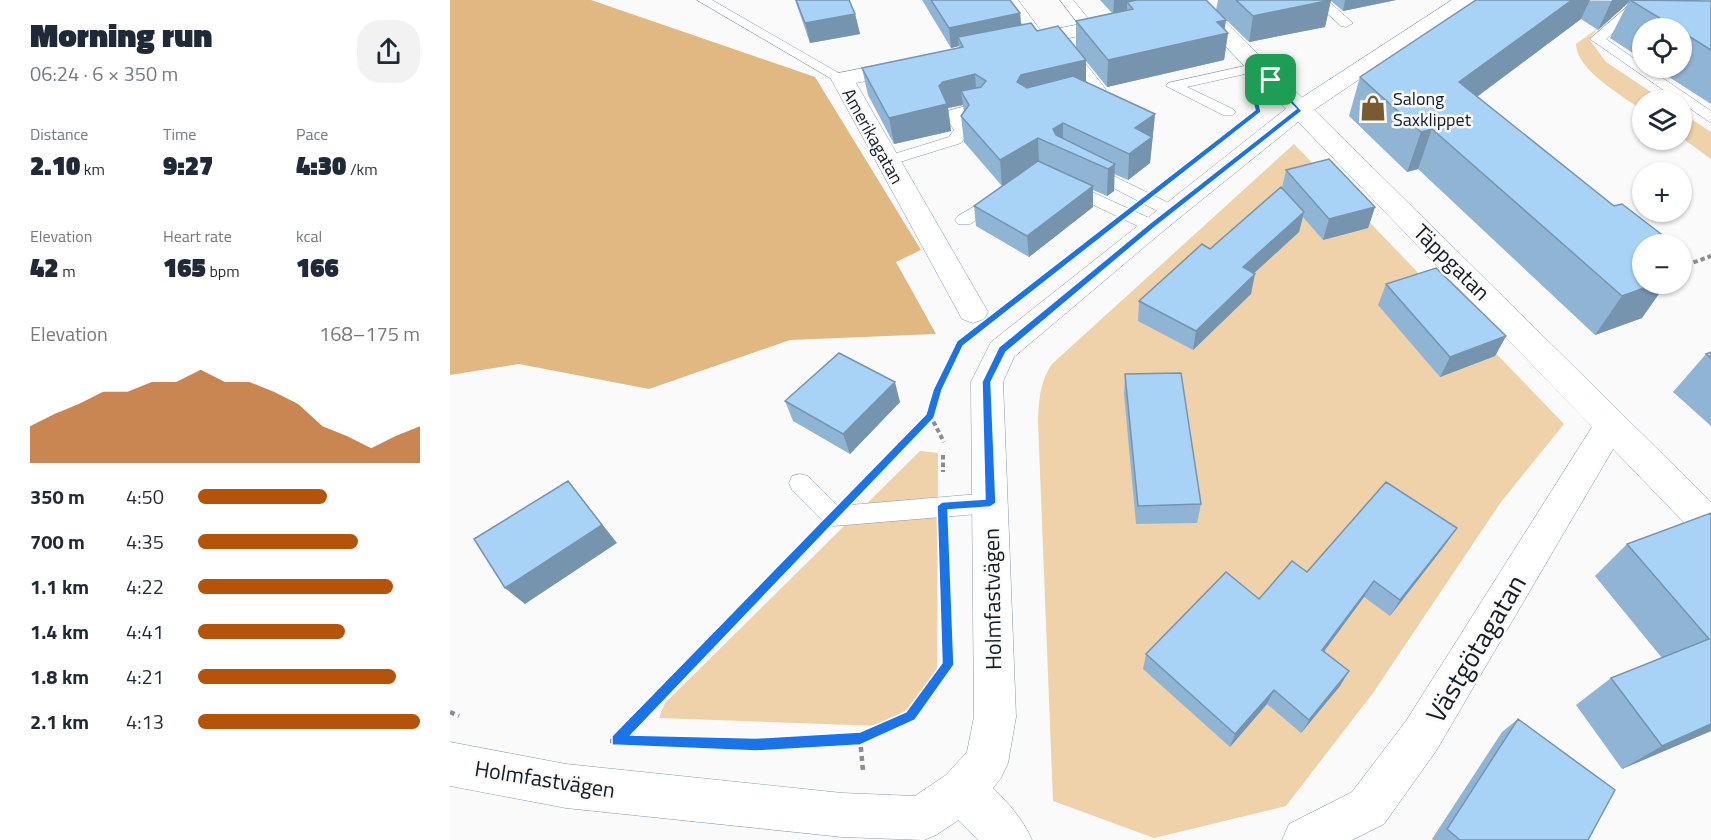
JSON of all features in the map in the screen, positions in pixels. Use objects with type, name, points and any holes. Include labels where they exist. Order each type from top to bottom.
[{"type":"street","points":[[1188,5],[1225,0]]},
{"type":"street","name":"Holmfastvägen","points":[[450,764],[566,786],[842,815],[920,819],[962,791],[986,763],[995,717],[987,382],[1002,350],[1161,218],[1300,109],[1466,0]]},
{"type":"street","name":"Täppgatan","points":[[1188,5],[1258,67],[1711,526]]},
{"type":"street","points":[[1005,46],[1143,17]]},
{"type":"street","name":"Amerikagatan","points":[[935,60],[842,80],[973,312]]},
{"type":"street","name":"Västgötagatan","points":[[1305,840],[1368,808],[1421,736],[1611,423]]},
{"type":"street","points":[[962,791],[1009,840]]},
{"type":"lane","points":[[703,0],[842,80]]},
{"type":"lane","points":[[1011,0],[1099,90],[1058,100]]},
{"type":"lane","points":[[1066,0],[1089,28]]},
{"type":"lane","points":[[1319,0],[1346,23]]},
{"type":"lane","points":[[1651,3],[1597,39],[1711,118]]},
{"type":"lane","points":[[1228,112],[1173,86],[1258,67]]},
{"type":"lane","points":[[887,161],[955,140],[962,130],[952,114],[978,108]]},
{"type":"lane","points":[[1074,162],[1161,218]]},
{"type":"lane","points":[[1057,181],[1161,218]]},
{"type":"lane","points":[[964,220],[1010,190]]},
{"type":"lane","points":[[800,483],[833,516],[990,503]]},
{"type":"path","points":[[1692,263],[1711,256]]},
{"type":"path","points":[[616,741],[930,415],[946,372]]},
{"type":"path","points":[[930,415],[944,439],[942,506]]},
{"type":"path","points":[[607,741],[756,745],[860,738],[910,716],[948,665],[948,654]]},
{"type":"path","points":[[450,712],[461,717]]},
{"type":"shaded area","points":[[450,0],[591,0],[815,77],[921,250],[896,262],[936,334],[790,340],[649,389],[519,364],[450,375]]},
{"type":"shaded area","points":[[1598,28],[1589,39],[1606,62],[1648,90],[1632,90],[1632,103],[1592,73],[1578,54],[1576,44]]},
{"type":"shaded area","points":[[1692,120],[1711,132],[1711,159],[1692,145]]},
{"type":"shaded area","points":[[1294,144],[1564,424],[1501,502],[1373,693],[1286,806],[1154,838],[1053,801],[1038,421],[1041,391],[1052,364]]},
{"type":"shaded area","points":[[920,451],[938,453],[937,671],[921,701],[880,726],[659,718],[665,703]]},
{"type":"building","points":[[796,0],[849,0],[855,14],[805,23]]},
{"type":"building","points":[[931,0],[1010,0],[1020,13],[949,28]]},
{"type":"building","points":[[1206,0],[1226,20],[1217,22],[1228,33],[1108,60],[1076,21],[1133,9],[1127,2]]},
{"type":"building","points":[[1236,0],[1331,0],[1253,16]]},
{"type":"building","points":[[1476,0],[1572,0],[1459,82],[1614,206],[1622,204],[1632,212],[1632,222],[1645,222],[1661,234],[1632,234],[1632,292],[1622,296],[1432,129],[1421,132],[1360,77]]},
{"type":"building","points":[[1630,0],[1711,1],[1711,50],[1692,38],[1692,18],[1660,18]]},
{"type":"building","points":[[1031,23],[1037,31],[1058,26],[1086,60],[1021,75],[1017,82],[1027,88],[1073,76],[1155,114],[1135,128],[1152,137],[1129,154],[1063,123],[1053,129],[1056,135],[1115,164],[1108,169],[1038,138],[1000,160],[961,116],[969,105],[961,91],[981,87],[986,81],[975,74],[943,82],[939,86],[947,104],[889,118],[862,68],[963,47],[958,37]]},
{"type":"building","points":[[1329,159],[1375,207],[1329,219],[1286,170]]},
{"type":"building","points":[[1038,161],[1093,186],[1027,236],[974,206]]},
{"type":"building","points":[[1281,187],[1304,212],[1243,267],[1255,274],[1196,331],[1139,301],[1202,244],[1210,249]]},
{"type":"building","points":[[1436,268],[1506,336],[1450,357],[1386,284]]},
{"type":"building","points":[[839,353],[895,382],[843,434],[785,401]]},
{"type":"building","points":[[1181,373],[1201,504],[1138,506],[1125,374]]},
{"type":"building","points":[[568,481],[602,525],[505,588],[474,539]]},
{"type":"building","points":[[1386,482],[1457,528],[1400,600],[1374,581],[1322,650],[1349,671],[1309,720],[1274,690],[1235,734],[1146,654],[1226,572],[1259,599],[1292,561],[1307,572]]},
{"type":"building","points":[[1711,513],[1711,724],[1662,746],[1611,678],[1709,639],[1627,544]]},
{"type":"building","points":[[1518,719],[1615,790],[1588,840],[1460,840],[1447,829]]},
{"type":"place","name":"Salong Saxklippet","points":[[1373,108]]},
{"type":"route","points":[[1271,80],[1300,109],[1152,226],[1002,350],[987,382],[990,503],[942,506],[948,665],[910,716],[860,738],[756,745],[616,741],[930,415],[938,390],[960,344],[1125,213],[1259,111],[1254,90],[1271,80]]}]
